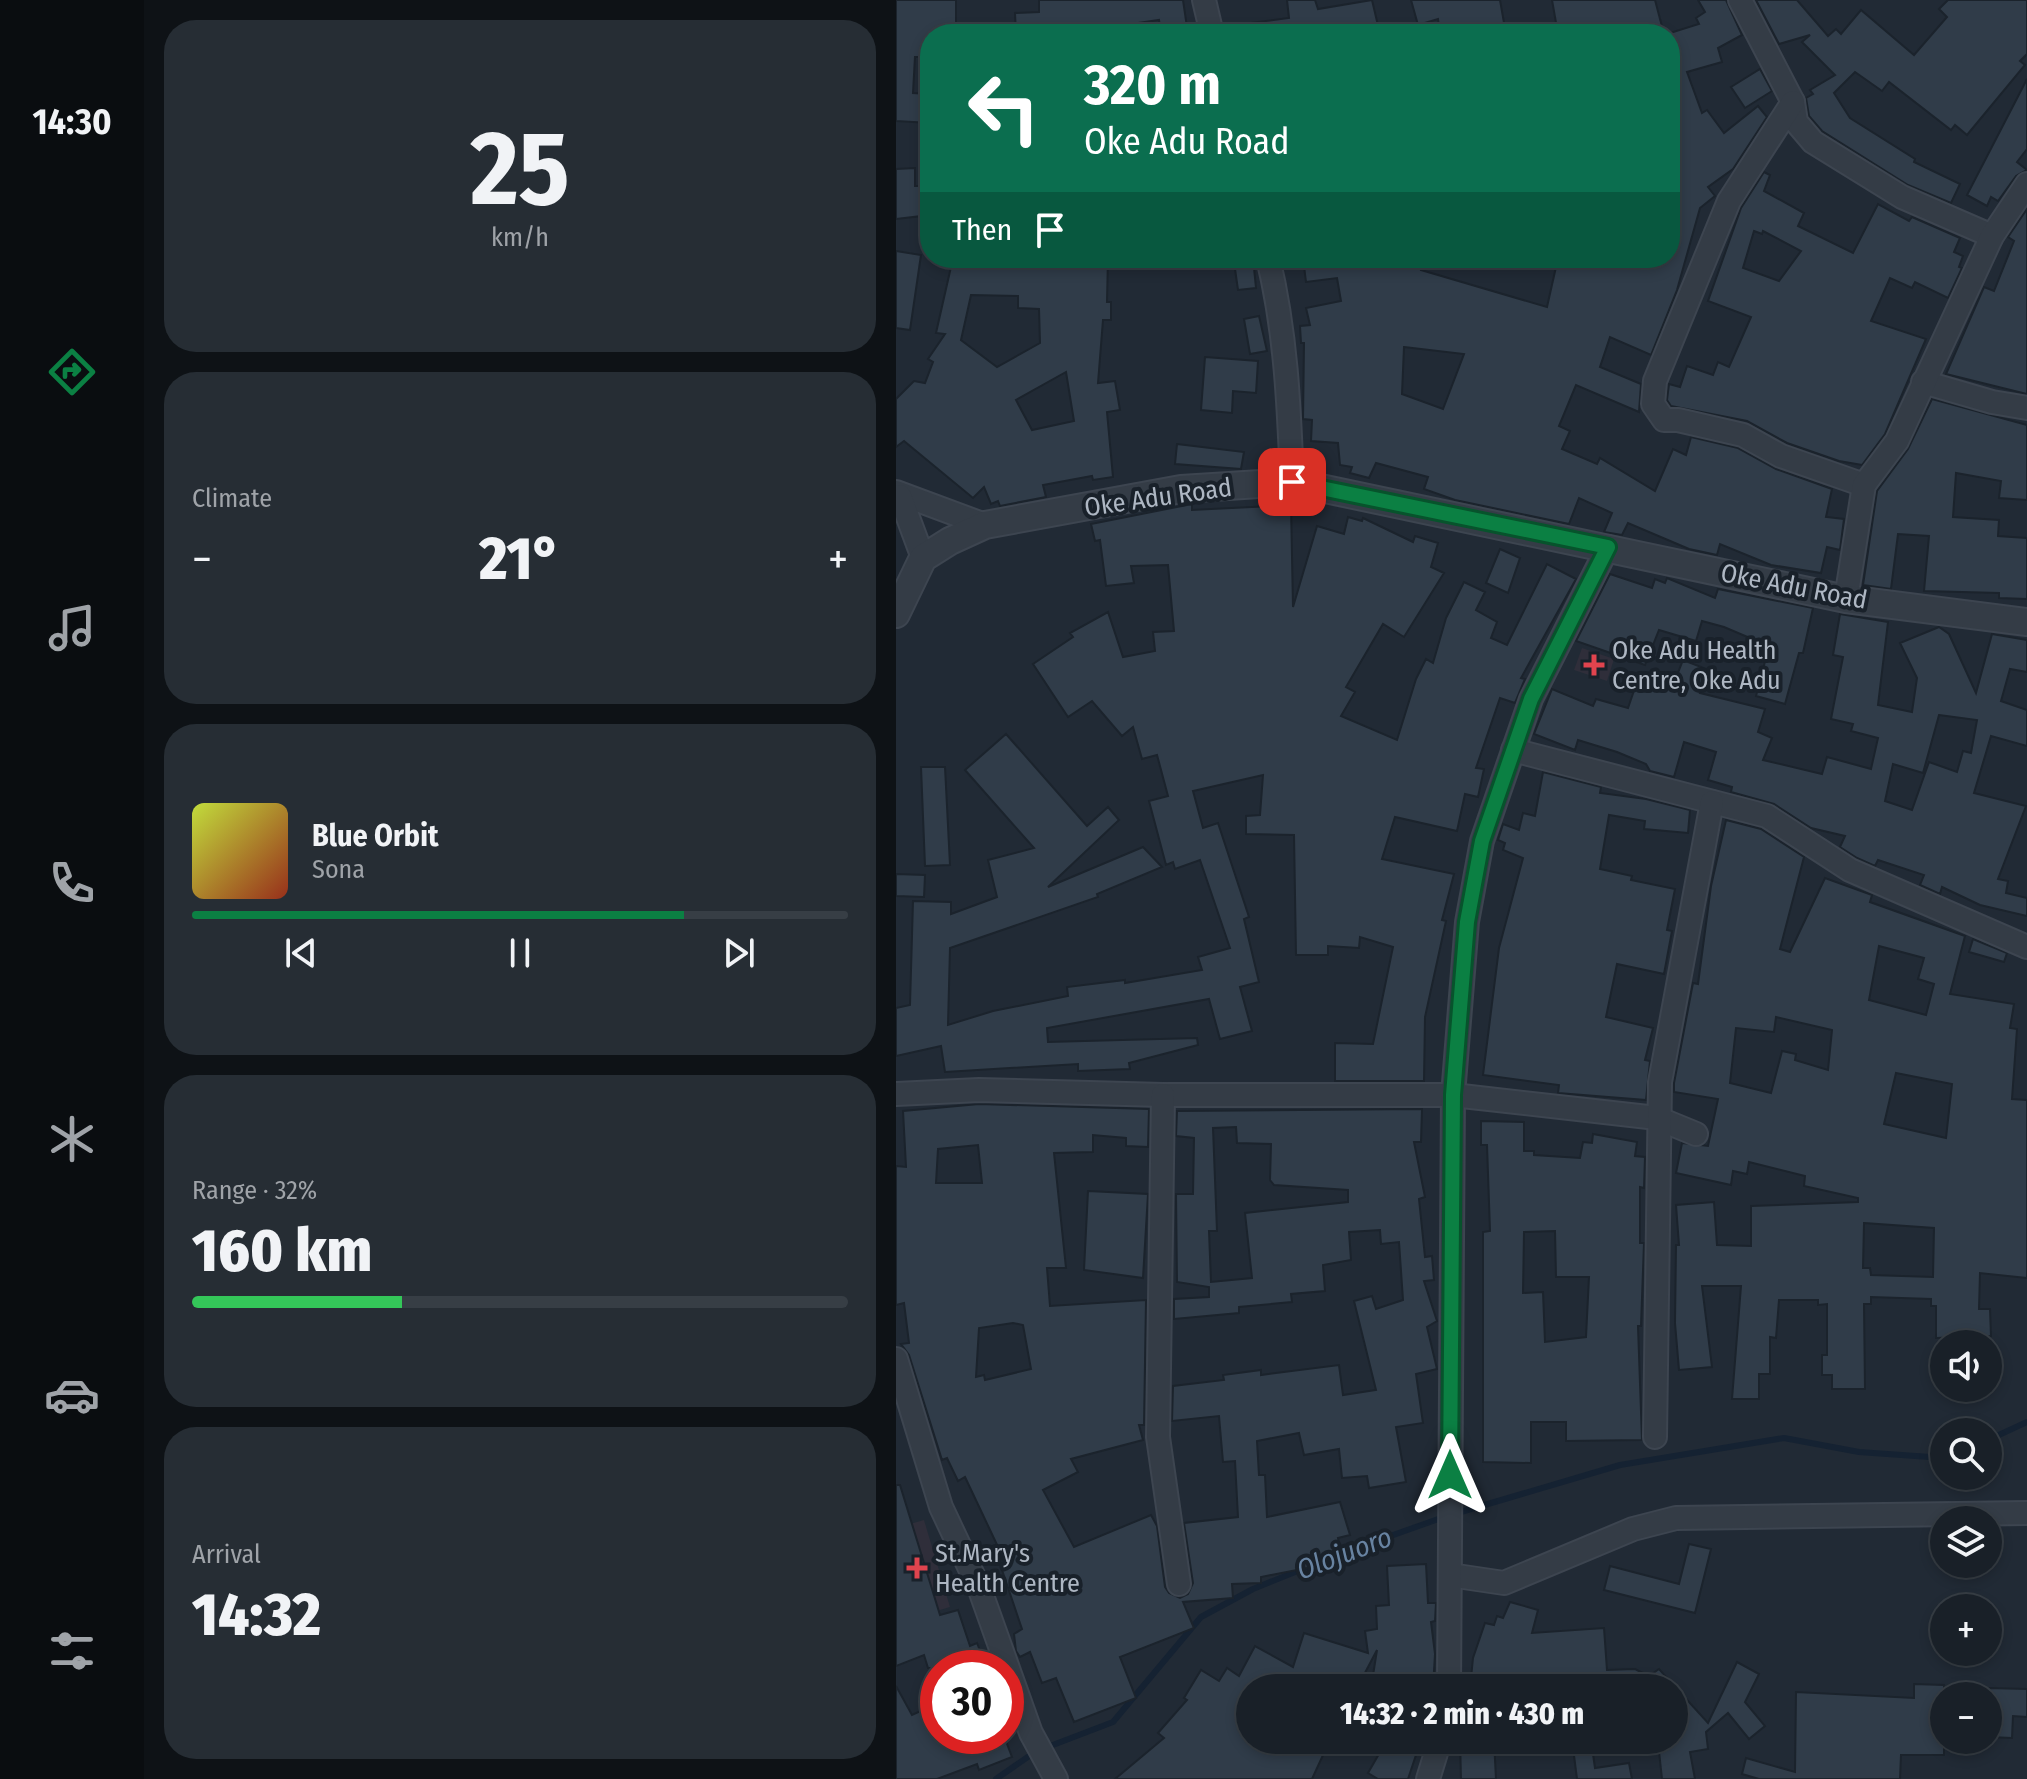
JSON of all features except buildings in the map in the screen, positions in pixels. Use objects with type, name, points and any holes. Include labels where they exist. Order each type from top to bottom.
[{"type":"street","points":[[1204,0],[1210,24]]},
{"type":"street","points":[[1740,0],[1793,102],[1796,122],[1813,142],[1902,197],[1992,236]]},
{"type":"street","points":[[1793,102],[1729,201],[1655,381],[1653,404],[1664,420],[1743,435],[1781,456],[1864,485]]},
{"type":"street","points":[[1846,599],[1864,485],[1897,441],[1992,236],[2027,184]]},
{"type":"street","points":[[1270,268],[1281,312],[1285,350],[1292,482]]},
{"type":"street","points":[[1923,382],[1992,402],[2027,408]]},
{"type":"street","name":"Oke Adu Road","points":[[923,558],[985,525],[1181,489],[1292,482],[1846,599],[2027,622]]},
{"type":"street","points":[[898,494],[985,525]]},
{"type":"street","points":[[896,614],[923,558],[898,494]]},
{"type":"street","points":[[1449,1674],[1453,1095],[1467,922],[1482,841],[1531,699],[1608,547]]},
{"type":"street","points":[[1513,750],[1767,816],[1850,870],[2027,947]]},
{"type":"street","points":[[1655,1437],[1657,1118],[1660,1082],[1712,802]]},
{"type":"street","points":[[896,1094],[979,1090],[1163,1095],[1453,1095],[1657,1118],[1696,1134]]},
{"type":"street","points":[[1163,1095],[1158,1437],[1179,1584]]},
{"type":"street","points":[[896,1359],[941,1507],[980,1590],[1040,1754],[1056,1779]]},
{"type":"street","points":[[1450,1575],[1504,1583],[1633,1529],[1676,1518],[2027,1513]]},
{"type":"street","points":[[1428,1779],[1436,1754]]},
{"type":"shaded area","name":"Oke Adu Health Centre, Oke Adu","points":[[1582,648],[1614,659],[1607,681],[1574,670]]},
{"type":"shaded area","name":"St.Mary's Health Centre","points":[[924,1520],[950,1607],[896,1623],[896,1528]]},
{"type":"waterway","name":"Olojuoro","points":[[2002,1434],[2027,1422]]},
{"type":"waterway","name":"Olojuoro","points":[[1454,1514],[1620,1465],[1784,1438],[1859,1452],[1930,1457]]},
{"type":"waterway","name":"Olojuoro","points":[[1334,1556],[1444,1517]]},
{"type":"waterway","name":"Olojuoro","points":[[1045,1748],[1113,1722],[1201,1617],[1253,1589],[1305,1568]]},
{"type":"waterway","name":"Olojuoro","points":[[996,1779],[1035,1752]]},
{"type":"place","name":"Oke Adu Health Centre, Oke Adu","points":[[1594,665]]},
{"type":"place","name":"St.Mary's Health Centre","points":[[917,1568]]},
{"type":"route","points":[[1292,482],[1608,547],[1531,699],[1482,841],[1467,922],[1453,1095],[1450,1475]]}]
